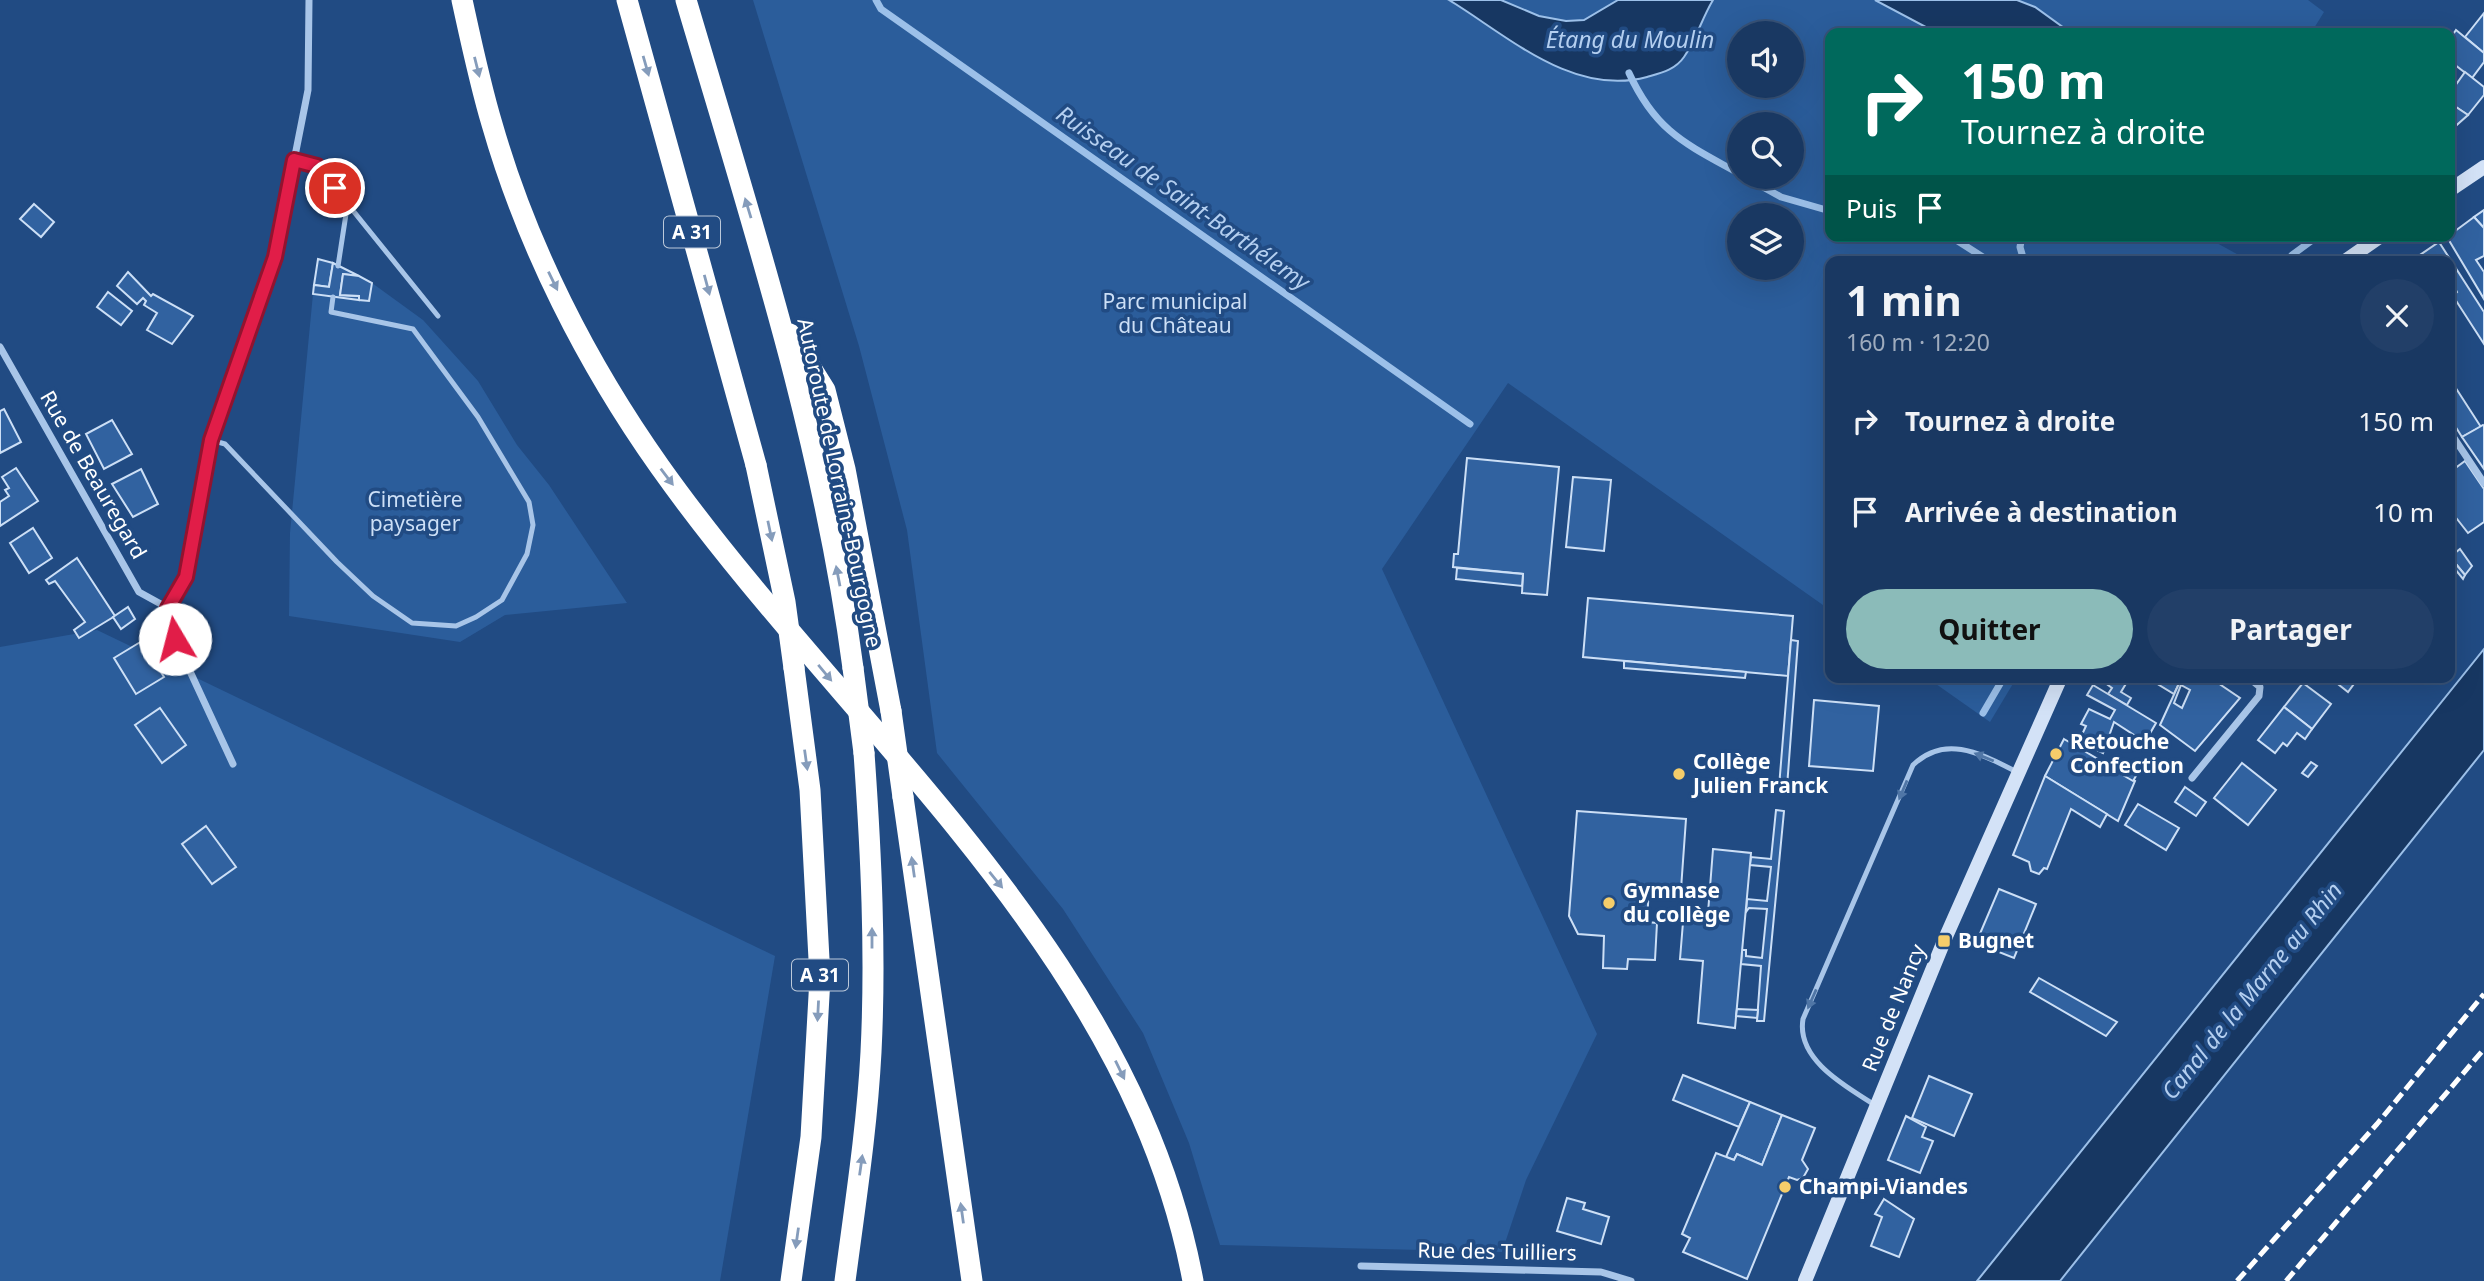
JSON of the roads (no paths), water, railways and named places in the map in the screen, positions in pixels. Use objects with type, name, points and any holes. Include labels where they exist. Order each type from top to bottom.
[{"type":"highway","points":[[462,0],[491,124],[517,199],[582,340],[660,466],[727,557],[954,827],[1058,963],[1103,1035],[1138,1106],[1166,1178],[1193,1281]]},
{"type":"highway","name":"A 31","points":[[627,0],[756,465],[785,602],[810,790],[820,978],[811,1137],[791,1281]]},
{"type":"highway","name":"Autoroute de Lorraine-Bourgogne","points":[[686,0],[781,320],[825,512],[853,668],[864,753],[872,864],[871,1051],[864,1142],[845,1281]]},
{"type":"highway","points":[[781,320],[825,390],[848,481],[891,711],[972,1281]]},
{"type":"main road","points":[[2455,187],[2484,167]]},
{"type":"main road","points":[[2352,256],[2372,242]]},
{"type":"main road","name":"Rue de Nancy","points":[[1805,1281],[1944,941],[2058,683]]},
{"type":"street","points":[[233,765],[175,639],[168,608],[186,577],[211,440],[275,257],[308,90],[309,0]]},
{"type":"street","name":"Rue de Beauregard","points":[[0,347],[139,592],[168,608]]},
{"type":"street","points":[[2455,440],[2484,483]]},
{"type":"street","points":[[2193,778],[2259,696],[2260,687],[2255,683]]},
{"type":"street","name":"Rue des Tuilliers","points":[[1361,1266],[1601,1272],[1631,1281]]},
{"type":"lane","points":[[294,160],[317,166],[438,316]]},
{"type":"lane","points":[[338,266],[346,214],[352,209]]},
{"type":"lane","points":[[211,440],[225,444],[337,562],[373,596],[412,623],[456,625],[476,617],[502,600],[527,554],[533,525],[528,502],[471,407],[413,330],[331,312],[333,297]]},
{"type":"lane","points":[[1877,1107],[1824,1069],[1805,1041],[1803,1020],[1913,765],[1937,750],[1962,748],[2017,772]]},
{"type":"water","name":"Étang du Moulin","points":[[1449,0],[1501,0],[1539,16],[1566,21],[1584,20],[1618,0],[1713,0],[1688,50],[1676,65],[1647,77],[1620,81],[1567,71],[1542,60]]},
{"type":"water","points":[[1875,0],[2017,0],[2035,7],[2064,28],[1928,28]]},
{"type":"water","name":"Canal de la Marne au Rhin","points":[[2484,649],[2484,750],[2060,1281],[1977,1281]]},
{"type":"waterway","name":"Ruisseau de Saint-Barthélemy","points":[[876,0],[881,9],[1470,424]]},
{"type":"waterway","name":"Ruisseau de Saint-Barthélemy","points":[[1629,73],[1639,93],[1662,123],[1688,144],[1727,167]]},
{"type":"waterway","name":"Ruisseau de Saint-Barthélemy","points":[[1767,189],[1781,197],[1825,210]]},
{"type":"waterway","name":"Ruisseau de Saint-Barthélemy","points":[[1959,242],[1981,256]]},
{"type":"waterway","points":[[2021,242],[2023,256]]},
{"type":"waterway","points":[[2292,255],[2310,242]]},
{"type":"waterway","points":[[1983,713],[2000,683]]},
{"type":"railway","points":[[2237,1281],[2377,1124],[2484,994]]},
{"type":"railway","points":[[2286,1281],[2484,1049]]},
{"type":"place","name":"Retouche Confection","points":[[2056,754]]},
{"type":"place","name":"Collège Julien Franck","points":[[1679,774]]},
{"type":"place","name":"Gymnase du collège","points":[[1609,903]]},
{"type":"place","name":"Bugnet","points":[[1944,941]]},
{"type":"place","name":"Champi-Viandes","points":[[1785,1187]]},
{"type":"park label","name":"Parc municipal du Château","points":[[1175,314]]},
{"type":"park label","name":"Cimetière paysager","points":[[415,512]]}]
